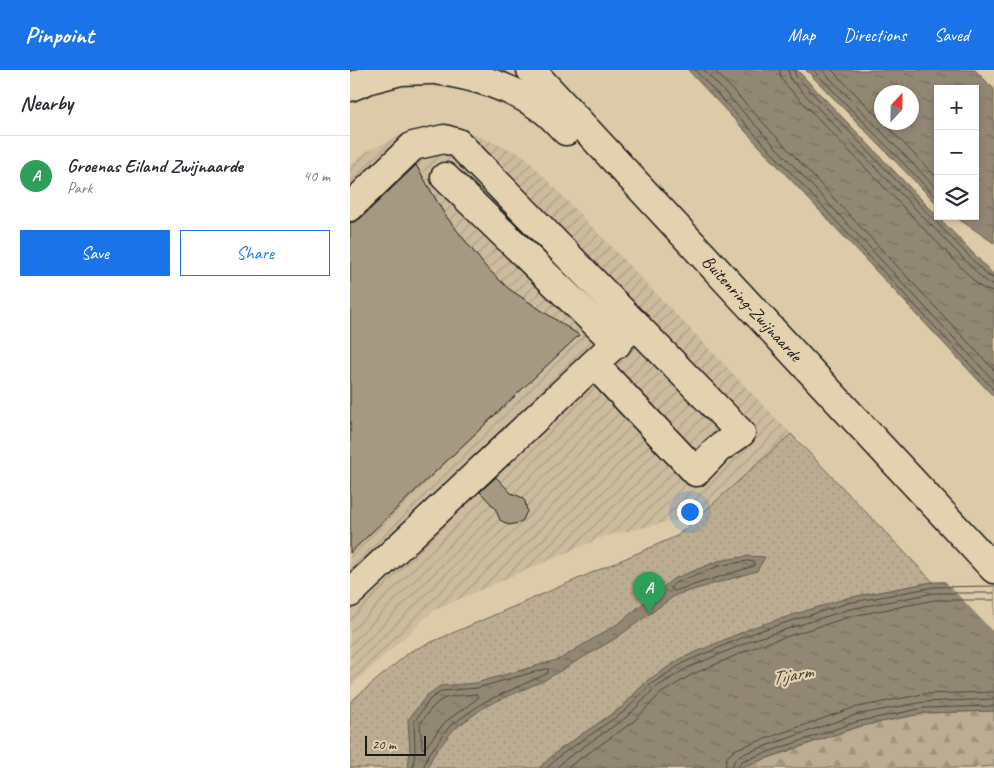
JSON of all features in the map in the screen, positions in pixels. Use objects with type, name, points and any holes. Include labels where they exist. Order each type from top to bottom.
[{"type":"main road","points":[[350,87],[370,79],[401,71],[430,70]]},
{"type":"main road","points":[[435,70],[464,74],[496,84],[544,110],[568,133],[602,146]]},
{"type":"main road","name":"Buitenring-Zwijnaarde","points":[[531,70],[994,569]]},
{"type":"main road","points":[[350,207],[413,146],[444,139],[458,143],[742,433],[718,449],[696,472],[594,364]]},
{"type":"main road","points":[[445,177],[617,344]]},
{"type":"main road","points":[[350,593],[617,344],[636,324]]},
{"type":"shaded area","points":[[461,129],[523,155],[791,434],[700,515],[605,536],[434,610],[350,687],[350,166],[364,153],[409,131]]},
{"type":"green space","points":[[791,434],[933,582],[847,598],[648,680],[622,707],[559,750],[539,768],[350,768],[350,702],[411,651],[677,536]]},
{"type":"green space","points":[[994,711],[994,766],[973,768],[739,768],[857,727],[925,713]]},
{"type":"water","points":[[688,70],[797,70],[934,213],[934,220],[941,220],[994,275],[994,397]]},
{"type":"water","points":[[806,70],[975,70],[994,89],[994,243],[960,220],[979,220],[979,85],[934,85],[934,201]]},
{"type":"water","points":[[748,556],[765,557],[757,571],[676,595],[616,638],[545,680],[486,706],[453,730],[433,756],[427,768],[408,768],[410,750],[408,720],[426,696],[440,686],[476,683],[560,659],[619,623],[673,579],[718,561]]},
{"type":"water","name":"Tijarm","points":[[994,581],[994,711],[925,713],[857,727],[739,768],[539,768],[559,750],[622,707],[648,680],[682,658],[754,627],[847,598],[933,582]]},
{"type":"pier","points":[[943,579],[994,579],[994,633]]},
{"type":"building","points":[[416,165],[445,215],[485,266],[509,289],[579,335],[350,553],[350,222],[361,218]]},
{"type":"building","points":[[496,477],[511,493],[525,501],[527,511],[523,520],[519,523],[509,525],[500,520],[495,508],[480,492]]},
{"type":"place","name":"Groenas Eiland Zwijnaarde","points":[[649,613]]}]
